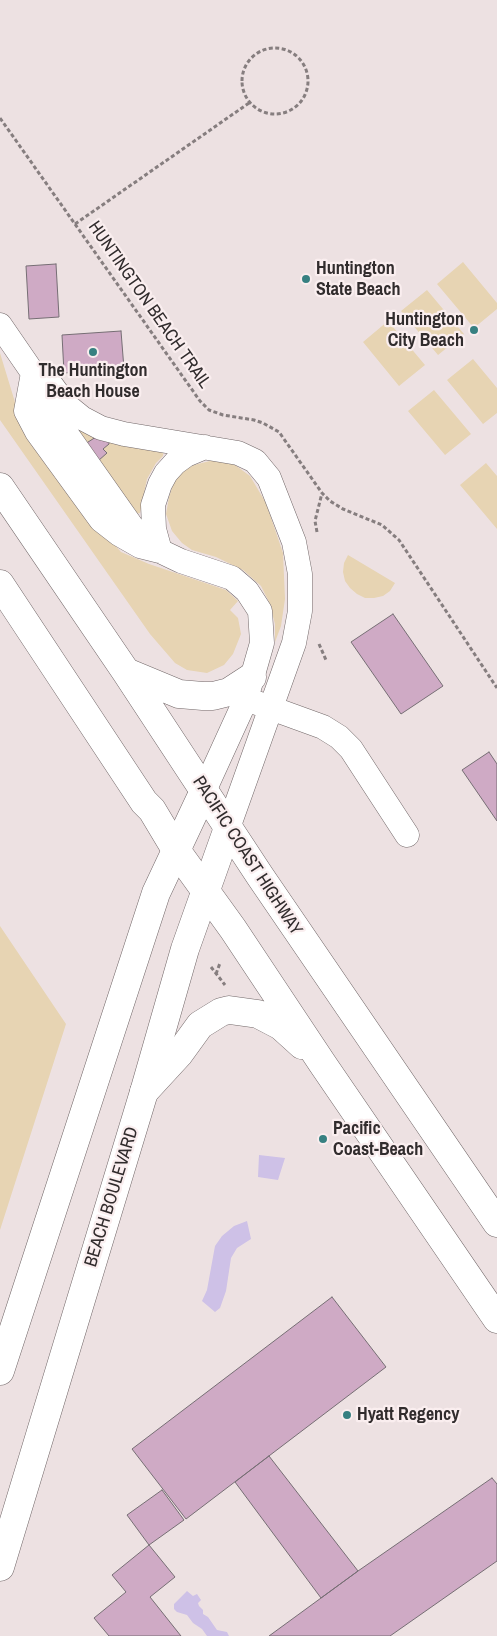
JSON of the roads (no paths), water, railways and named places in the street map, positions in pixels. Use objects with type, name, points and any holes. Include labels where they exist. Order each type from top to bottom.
[{"type":"main road","name":"PACIFIC COAST HIGHWAY","points":[[0,488],[126,672],[228,828],[497,1223]]},
{"type":"main road","points":[[0,584],[144,802],[152,810],[176,850],[268,981],[497,1318]]},
{"type":"main road","points":[[126,672],[179,694],[214,696],[249,688]]},
{"type":"main road","points":[[0,1371],[156,894],[204,791]]},
{"type":"main road","name":"BEACH BOULEVARD","points":[[0,1567],[144,1092],[184,950],[228,828]]},
{"type":"main road","points":[[144,1092],[180,1054],[200,1025],[221,1012],[229,1010],[258,1014],[281,1026],[322,1063]]},
{"type":"lane","points":[[0,326],[32,379],[52,386],[66,405],[82,418],[101,428],[124,434],[238,452],[255,461],[269,478],[294,542],[300,574],[300,611],[294,643],[228,828]]},
{"type":"lane","points":[[32,379],[26,411],[37,432],[100,520],[140,546],[232,578],[247,591],[260,611],[262,643],[249,688],[204,791]]},
{"type":"lane","points":[[154,550],[153,505],[160,484],[166,473],[175,463],[186,455],[205,448]]},
{"type":"lane","points":[[249,688],[271,709],[324,727],[339,737],[351,749],[407,835]]},
{"type":"place","name":"Huntington State Beach","points":[[306,279]]},
{"type":"place","name":"Huntington City Beach","points":[[474,330]]},
{"type":"place","name":"The Huntington Beach House","points":[[93,352]]},
{"type":"place","name":"Pacific Coast-Beach","points":[[323,1139]]},
{"type":"place","name":"Hyatt Regency","points":[[347,1415]]}]
